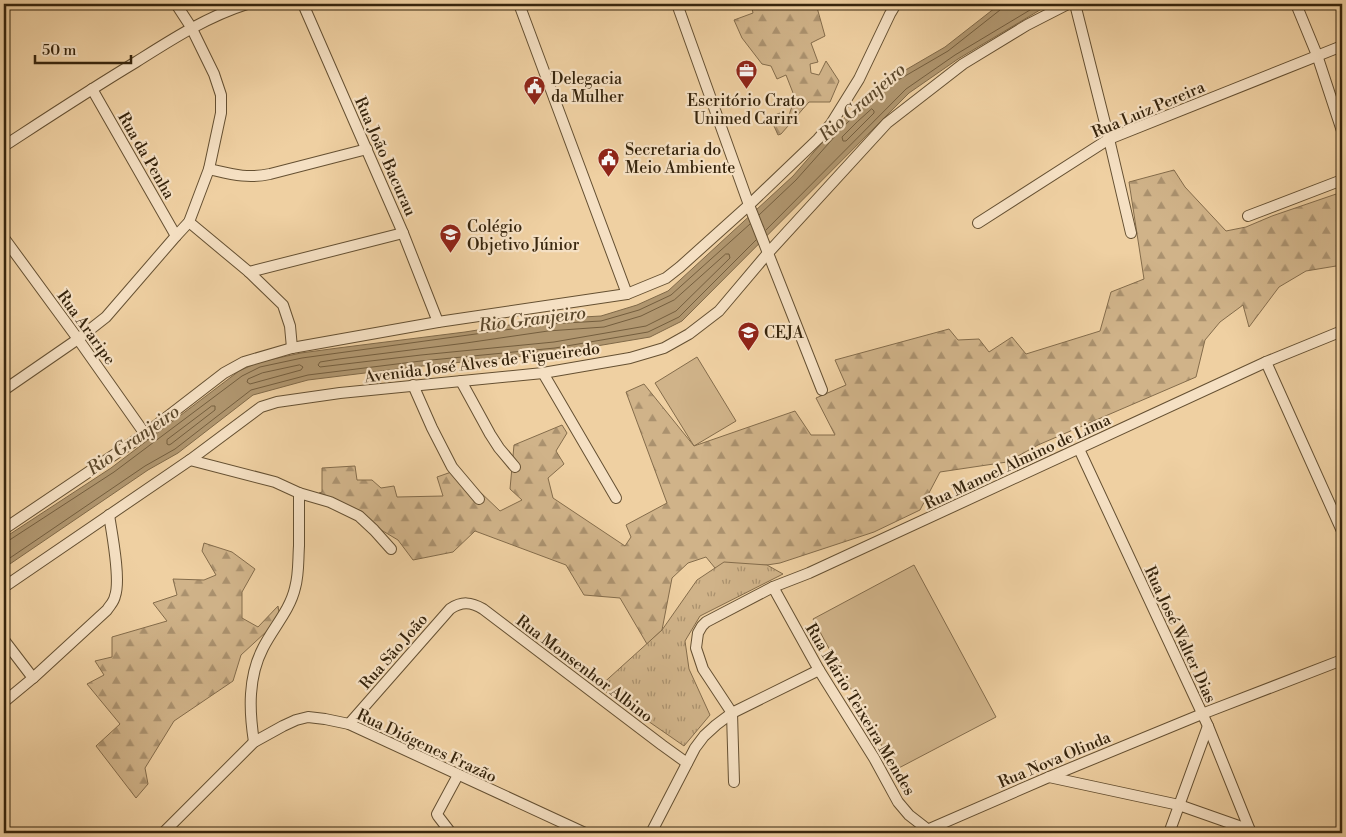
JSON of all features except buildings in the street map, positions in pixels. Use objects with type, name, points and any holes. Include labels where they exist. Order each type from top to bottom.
[{"type":"street","points":[[4,390],[78,339],[106,317],[190,222],[209,169],[221,113],[221,96],[214,74],[191,28],[176,4]]},
{"type":"street","points":[[4,146],[191,28],[231,9],[247,4]]},
{"type":"street","name":"Rua João Bacurau","points":[[303,4],[403,233],[438,322]]},
{"type":"street","points":[[520,4],[627,294]]},
{"type":"street","points":[[677,4],[749,206],[822,390]]},
{"type":"street","points":[[4,530],[145,434],[224,373],[244,362],[292,348],[438,322],[627,294],[666,278],[749,206],[831,124],[859,79],[896,4]]},
{"type":"street","name":"Avenida José Alves de Figueiredo","points":[[4,588],[190,460],[260,407],[277,402],[331,394],[543,373],[630,358],[664,348],[689,334],[719,311],[768,253],[887,123],[962,64],[1027,25],[1068,4]]},
{"type":"street","points":[[1075,4],[1131,233]]},
{"type":"street","points":[[1296,4],[1317,56],[1342,131]]},
{"type":"street","name":"Rua Luiz Pereira","points":[[978,223],[1109,138],[1342,46]]},
{"type":"street","name":"Rua da Penha","points":[[92,89],[176,236]]},
{"type":"street","points":[[209,169],[240,176],[256,177],[366,150]]},
{"type":"street","points":[[1248,216],[1342,180]]},
{"type":"street","points":[[190,222],[249,272],[283,305],[290,326],[292,348]]},
{"type":"street","points":[[249,272],[403,233]]},
{"type":"street","name":"Rua Araripe","points":[[4,238],[145,434]]},
{"type":"street","name":"Rua Manoel Almino de Lima","points":[[732,713],[703,669],[698,656],[696,648],[698,633],[706,622],[773,587],[809,573],[1266,362],[1342,331]]},
{"type":"street","points":[[1266,362],[1342,531]]},
{"type":"street","points":[[543,373],[616,498]]},
{"type":"street","points":[[461,381],[490,434],[515,467]]},
{"type":"street","points":[[413,386],[452,467],[479,499]]},
{"type":"street","name":"Rua José Walter Dias","points":[[1079,449],[1208,726],[1250,831]]},
{"type":"street","points":[[190,460],[275,482],[300,493],[330,502],[359,516],[391,549]]},
{"type":"street","points":[[254,742],[251,724],[250,693],[262,649],[287,607],[295,589],[298,569],[300,493]]},
{"type":"street","points":[[4,702],[107,610],[113,601],[116,594],[117,573],[109,515]]},
{"type":"street","name":"Rua Mário Teixeira Mendes","points":[[773,587],[819,670],[874,758],[898,802],[909,816],[928,832]]},
{"type":"street","name":"Rua São João","points":[[349,724],[446,614],[456,605],[463,602]]},
{"type":"street","name":"Rua Monsenhor Albino","points":[[463,602],[483,609],[687,763]]},
{"type":"street","points":[[4,640],[33,678]]},
{"type":"street","name":"Rua Nova Olinda","points":[[928,832],[1049,776],[1342,660]]},
{"type":"street","points":[[651,833],[695,748],[704,736],[732,713],[819,670]]},
{"type":"street","points":[[732,713],[734,782]]},
{"type":"street","name":"Rua Diógenes Frazão","points":[[163,833],[254,742],[296,720],[308,718],[349,724],[458,776],[585,833]]},
{"type":"street","points":[[1169,833],[1208,726]]},
{"type":"street","points":[[451,833],[438,816],[438,812],[458,776]]},
{"type":"street","points":[[1049,776],[1179,805],[1250,831]]},
{"type":"green space","points":[[751,4],[816,4],[825,36],[811,43],[818,62],[810,64],[811,73],[819,75],[826,61],[839,81],[830,102],[809,102],[781,134],[778,135],[770,117],[780,113],[789,115],[795,98],[786,75],[777,79],[771,66],[762,64],[742,38],[734,20],[753,13]]},
{"type":"green space","points":[[1174,170],[1185,187],[1226,231],[1246,227],[1342,192],[1342,265],[1306,271],[1279,287],[1249,327],[1243,305],[1220,322],[1205,340],[1196,377],[1038,445],[1007,462],[940,472],[920,510],[874,532],[780,563],[715,568],[706,557],[688,563],[672,578],[662,630],[647,644],[620,598],[584,595],[566,565],[475,531],[453,552],[413,560],[398,540],[319,493],[322,492],[322,468],[355,466],[357,480],[372,480],[381,488],[394,486],[397,497],[443,496],[437,477],[457,470],[500,511],[522,500],[510,489],[514,445],[562,425],[567,433],[556,451],[564,464],[548,478],[553,498],[625,546],[631,537],[626,525],[667,503],[626,392],[644,384],[694,446],[795,411],[811,435],[835,435],[816,398],[846,385],[835,360],[949,329],[958,340],[979,339],[989,352],[1012,337],[1026,354],[1100,331],[1111,292],[1144,279],[1129,182]]},
{"type":"green space","points":[[697,357],[736,421],[694,446],[655,383]]},
{"type":"green space","points":[[204,543],[232,552],[255,569],[242,592],[242,618],[258,627],[278,606],[280,619],[241,655],[233,681],[174,721],[145,768],[148,784],[136,798],[96,746],[120,724],[87,684],[104,675],[95,661],[112,657],[112,637],[167,621],[153,603],[177,595],[173,579],[204,580],[216,575],[202,551]]},
{"type":"green space","points":[[724,562],[767,565],[783,574],[700,616],[685,641],[689,669],[710,715],[684,746],[599,687],[662,630],[697,580]]},
{"type":"green space","points":[[914,565],[996,717],[895,770],[813,619]]},
{"type":"water","name":"Rio Granjeiro","points":[[1000,4],[1050,4],[958,59],[909,93],[682,321],[650,337],[555,353],[422,366],[308,380],[253,395],[178,453],[148,470],[4,568],[4,538],[111,468],[239,371],[259,362],[301,353],[465,332],[547,319],[601,316],[637,305],[668,291],[793,176],[841,121],[878,86],[945,47]]},
{"type":"place","name":"Escritório Crato Unimed Cariri","points":[[746,90]]},
{"type":"place","name":"Delegacia da Mulher","points":[[535,106]]},
{"type":"place","name":"Secretaria do Meio Ambiente","points":[[609,177]]},
{"type":"place","name":"Colégio Objetivo Júnior","points":[[451,254]]},
{"type":"place","name":"CEJA","points":[[748,351]]}]
